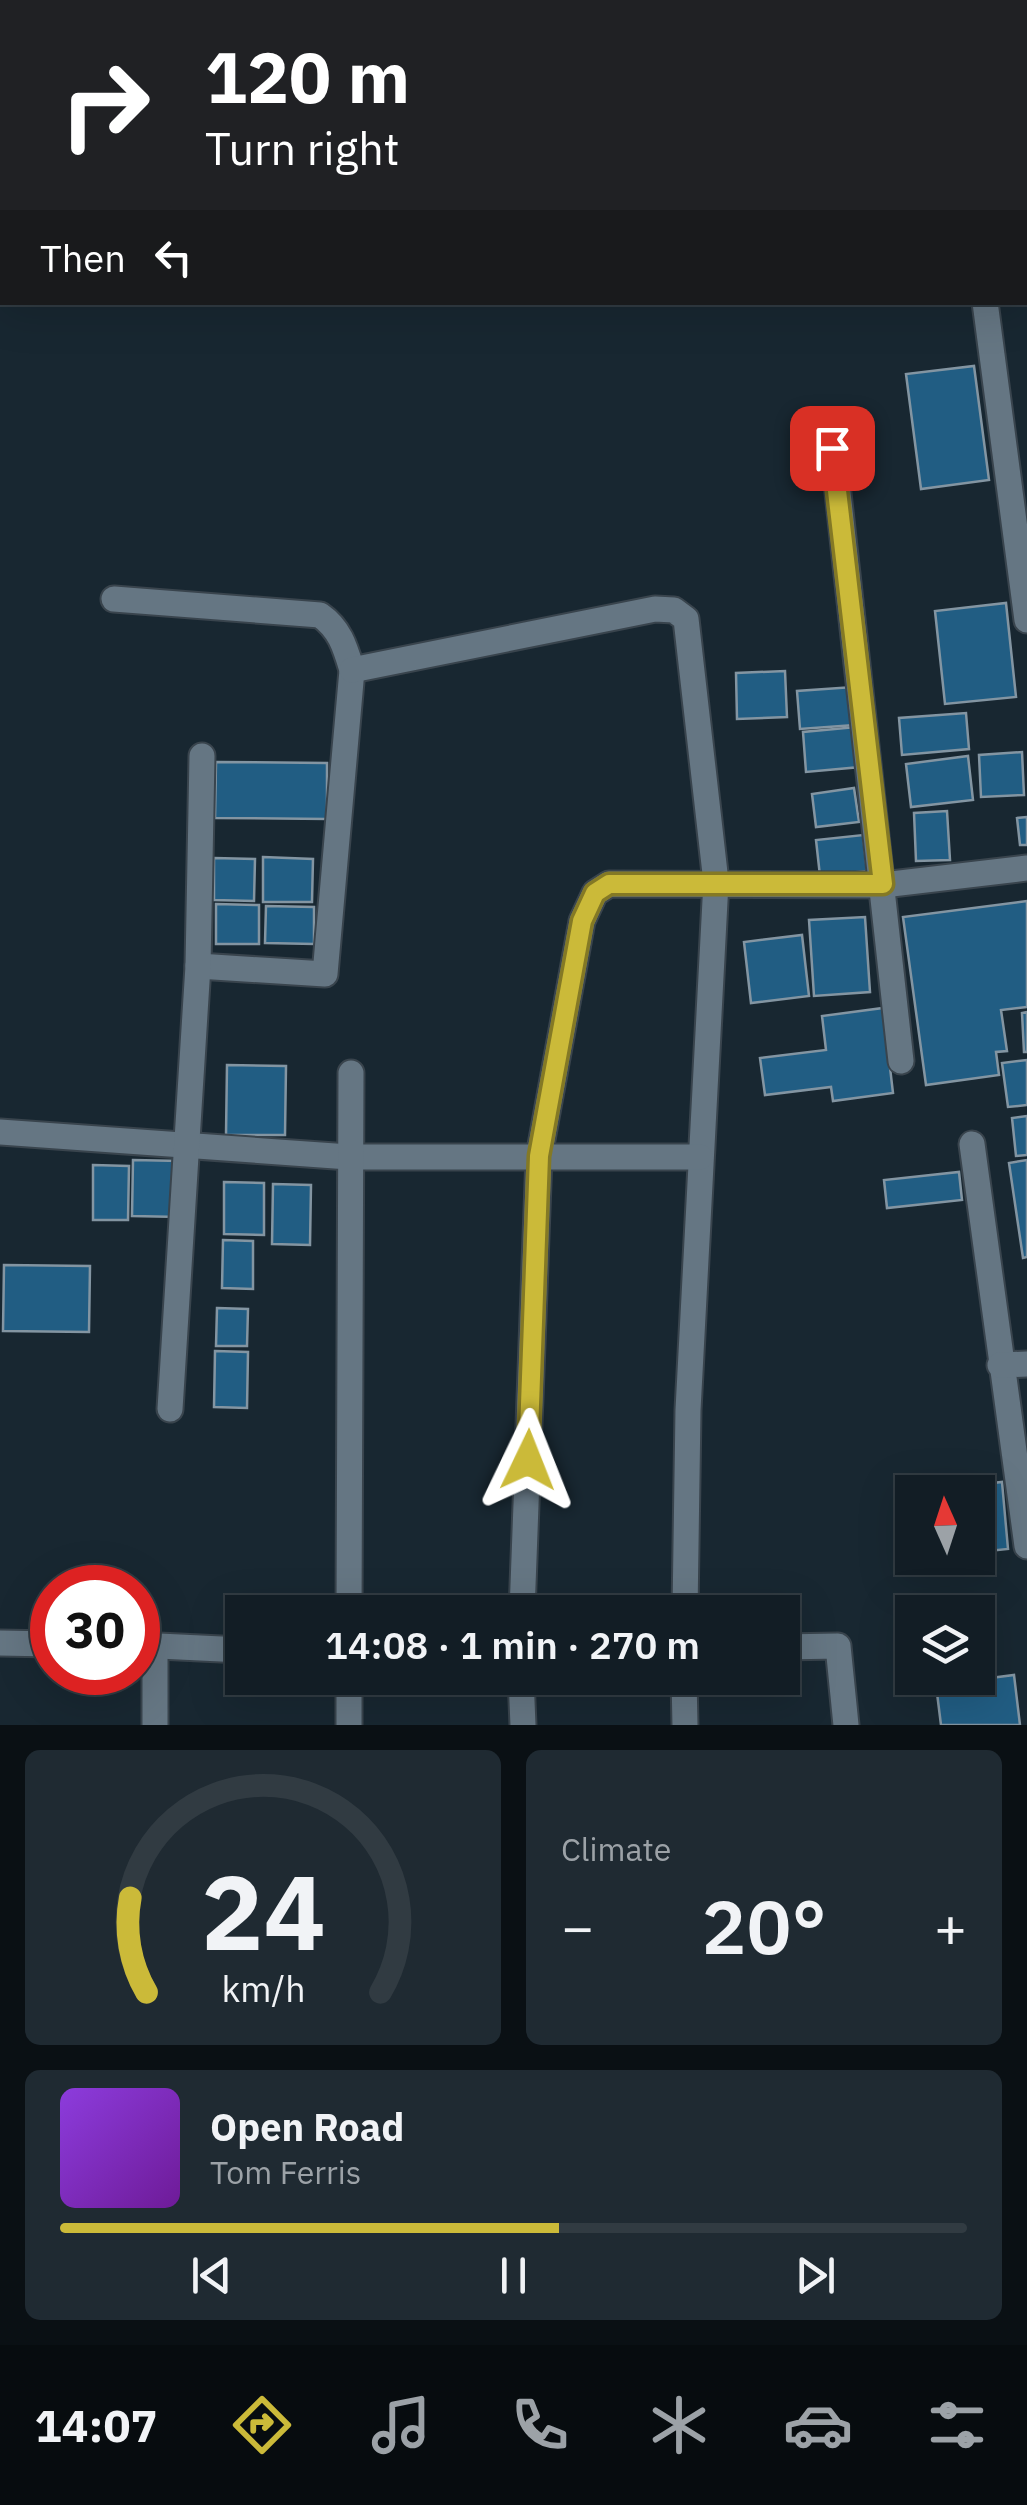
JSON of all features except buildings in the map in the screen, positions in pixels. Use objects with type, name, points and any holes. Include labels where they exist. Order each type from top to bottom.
[{"type":"street","points":[[984,305],[1027,620]]},
{"type":"street","points":[[832,448],[901,1061]]},
{"type":"street","points":[[114,599],[320,615],[344,642],[352,670],[325,974],[198,966]]},
{"type":"street","points":[[352,670],[655,609],[674,610],[686,619],[716,882],[688,1410],[685,1595]]},
{"type":"street","points":[[170,1409],[198,966],[202,756]]},
{"type":"street","points":[[523,1595],[539,1156],[582,921],[595,893],[609,884],[883,884],[1027,868]]},
{"type":"street","points":[[349,1595],[351,1073]]},
{"type":"street","points":[[0,1132],[350,1158],[700,1158]]},
{"type":"street","points":[[972,1144],[1027,1546]]},
{"type":"street","points":[[1000,1365],[1027,1364]]},
{"type":"street","points":[[0,1642],[30,1643]]},
{"type":"street","points":[[160,1646],[225,1649]]},
{"type":"street","points":[[800,1647],[838,1646],[846,1725]]},
{"type":"street","points":[[152,1695],[155,1725]]},
{"type":"street","points":[[349,1695],[350,1725]]},
{"type":"street","points":[[522,1695],[522,1725]]},
{"type":"street","points":[[684,1695],[685,1725]]},
{"type":"route","points":[[528,1460],[539,1156],[582,921],[595,893],[609,884],[883,884],[832,448]]}]
